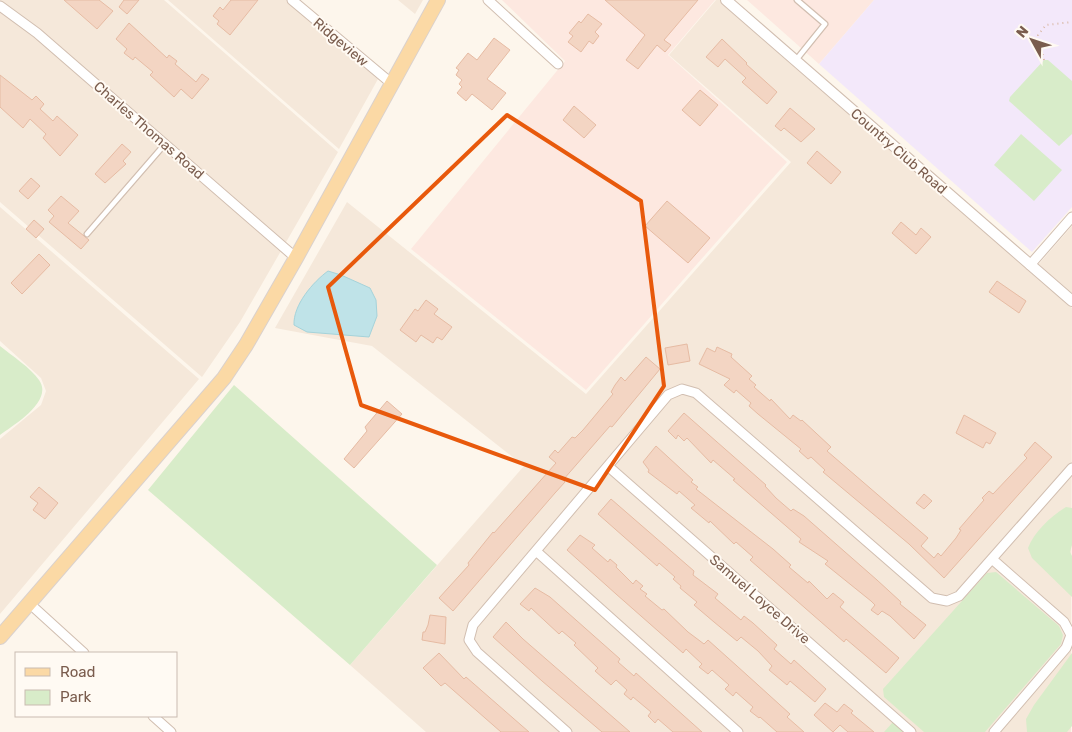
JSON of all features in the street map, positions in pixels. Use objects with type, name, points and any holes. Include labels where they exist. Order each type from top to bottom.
[{"type":"main road","points":[[0,637],[224,378],[246,346],[296,258],[390,84],[438,0]]},
{"type":"street","name":"Ridgeview","points":[[292,0],[390,84]]},
{"type":"street","points":[[488,0],[558,64]]},
{"type":"street","name":"Country Club Road","points":[[726,0],[1072,301]]},
{"type":"street","name":"Charles Thomas Road","points":[[0,6],[37,33],[296,258]]},
{"type":"street","points":[[1030,264],[1072,217]]},
{"type":"street","points":[[567,732],[477,652],[469,640],[473,625],[609,467],[668,395],[682,389],[696,393],[932,598],[947,601],[959,596],[1072,468]]},
{"type":"street","name":"Samuel Loyce Drive","points":[[609,467],[911,732]]},
{"type":"street","points":[[536,550],[738,732]]},
{"type":"street","points":[[992,558],[1064,622],[1071,635],[1066,648],[994,732]]},
{"type":"street","points":[[29,603],[83,652]]},
{"type":"street","points":[[154,717],[171,732]]},
{"type":"lane","points":[[796,60],[825,24],[798,0]]},
{"type":"lane","points":[[87,234],[165,144]]},
{"type":"path","points":[[1044,60],[1038,35],[1046,25],[1072,22]]},
{"type":"highlighted area","points":[[507,115],[641,201],[664,386],[595,490],[361,405],[328,287]]},
{"type":"shaded area","points":[[0,0],[164,0],[338,152],[240,322],[202,377],[0,202]]},
{"type":"shaded area","points":[[168,0],[287,0],[378,79],[339,149]]},
{"type":"shaded area","points":[[398,0],[423,0],[415,14]]},
{"type":"shaded area","points":[[502,0],[715,0],[668,55],[787,162],[586,390],[411,249],[565,61]]},
{"type":"shaded area","points":[[716,0],[720,0],[1072,308],[1071,732],[426,732],[350,665],[524,466],[372,346],[275,328],[347,202],[586,394],[791,162],[669,55]]},
{"type":"shaded area","points":[[747,0],[874,0],[819,64]]},
{"type":"shaded area","points":[[874,0],[1072,0],[1072,207],[1032,252],[819,64]]},
{"type":"shaded area","points":[[0,207],[199,379],[0,614],[0,439],[41,405],[46,391],[41,378],[0,341]]},
{"type":"shaded area","points":[[1072,226],[1072,295],[1038,265]]},
{"type":"green space","points":[[1044,60],[1048,60],[1072,81],[1072,134],[1059,146],[1009,101],[1010,97]]},
{"type":"green space","points":[[1021,134],[1062,170],[1034,201],[994,165]]},
{"type":"green space","points":[[0,346],[31,371],[39,380],[42,388],[37,404],[30,412],[0,435]]},
{"type":"green space","points":[[234,385],[437,565],[350,665],[148,490]]},
{"type":"green space","points":[[1066,507],[1072,508],[1072,545],[1070,552],[1072,556],[1072,597],[1032,558],[1028,548],[1034,536],[1044,525]]},
{"type":"green space","points":[[996,572],[1059,626],[1063,635],[1061,644],[985,732],[924,732],[884,697],[883,689],[987,573]]},
{"type":"green space","points":[[1072,653],[1072,726],[1067,732],[1027,732],[1026,719]]},
{"type":"green space","points":[[893,722],[904,732],[884,732]]},
{"type":"water","points":[[328,271],[370,288],[376,300],[377,316],[369,337],[307,332],[294,325],[300,302],[316,281]]},
{"type":"building","points":[[64,0],[99,0],[113,11],[97,29]]},
{"type":"building","points":[[124,0],[139,0],[127,14],[119,7]]},
{"type":"building","points":[[231,0],[258,0],[230,35],[217,24],[219,21],[213,16],[220,7],[223,10]]},
{"type":"building","points":[[605,0],[698,0],[664,40],[671,45],[665,52],[657,45],[638,69],[626,60],[645,35]]},
{"type":"building","points":[[588,14],[602,24],[595,32],[599,36],[593,44],[589,41],[581,52],[568,42],[573,36],[569,33]]},
{"type":"building","points":[[129,23],[167,58],[169,55],[177,61],[175,64],[196,82],[202,74],[209,79],[192,99],[181,89],[174,97],[150,75],[153,72],[135,57],[133,60],[124,53],[127,49],[116,39]]},
{"type":"building","points":[[494,38],[510,50],[487,79],[506,93],[492,110],[472,94],[466,101],[457,93],[462,87],[459,84],[462,80],[456,75],[459,70],[456,68],[468,53],[477,60]]},
{"type":"building","points":[[722,39],[777,92],[767,104],[742,82],[746,78],[725,59],[718,67],[706,57]]},
{"type":"building","points":[[0,75],[32,100],[36,96],[44,104],[40,109],[53,121],[57,116],[78,135],[60,156],[43,138],[46,134],[30,119],[23,128],[0,107]]},
{"type":"building","points":[[700,90],[718,105],[700,126],[682,110]]},
{"type":"building","points":[[574,106],[596,125],[584,138],[563,120]]},
{"type":"building","points":[[790,108],[815,129],[801,142],[784,128],[781,131],[775,126]]},
{"type":"building","points":[[122,144],[131,152],[123,161],[126,164],[105,183],[95,174]]},
{"type":"building","points":[[817,151],[841,172],[831,184],[807,163]]},
{"type":"building","points":[[31,178],[40,186],[28,199],[19,191]]},
{"type":"building","points":[[61,196],[79,211],[68,223],[89,240],[81,249],[49,222],[54,216],[48,210]]},
{"type":"building","points":[[667,201],[710,238],[688,263],[645,226]]},
{"type":"building","points":[[34,220],[44,229],[36,238],[26,229]]},
{"type":"building","points":[[901,222],[916,235],[921,228],[931,237],[916,254],[892,233]]},
{"type":"building","points":[[39,254],[50,265],[22,294],[11,283]]},
{"type":"building","points":[[997,281],[1026,301],[1019,313],[989,292]]},
{"type":"building","points":[[426,300],[438,309],[434,314],[452,327],[442,340],[437,337],[433,343],[421,335],[416,342],[400,330],[415,309],[418,311]]},
{"type":"building","points":[[687,344],[690,361],[668,365],[665,348]]},
{"type":"building","points":[[717,347],[732,354],[731,357],[752,376],[749,379],[756,385],[754,387],[770,401],[771,399],[790,419],[793,415],[802,420],[831,447],[827,451],[928,538],[921,546],[934,558],[938,553],[941,556],[956,538],[961,530],[959,529],[984,500],[982,498],[989,491],[993,494],[1027,458],[1024,455],[1035,442],[1052,457],[944,578],[909,544],[823,472],[825,470],[811,457],[808,459],[799,451],[801,449],[749,406],[751,403],[736,390],[734,393],[724,385],[730,379],[699,364],[707,348],[715,352]]},
{"type":"building","points":[[646,357],[660,369],[612,427],[610,426],[563,480],[565,482],[453,611],[439,598],[469,565],[468,563],[493,532],[556,463],[549,457],[555,450],[558,453],[572,437],[575,438],[583,430],[613,394],[611,392],[621,377],[625,381]]},
{"type":"building","points":[[387,401],[402,414],[354,468],[344,459],[367,431],[365,427]]},
{"type":"building","points":[[684,413],[766,485],[776,498],[791,511],[793,509],[804,516],[901,602],[900,604],[926,625],[914,639],[890,616],[882,611],[878,615],[871,610],[875,605],[871,601],[825,564],[828,561],[799,542],[801,539],[733,480],[735,479],[713,460],[711,463],[687,438],[684,441],[678,435],[676,439],[668,431]]},
{"type":"building","points":[[964,415],[996,433],[990,444],[986,442],[983,448],[956,433]]},
{"type":"building","points":[[656,446],[693,480],[691,482],[698,487],[696,489],[773,549],[791,565],[789,567],[808,583],[809,581],[827,599],[833,593],[844,602],[840,607],[899,658],[886,673],[846,639],[844,642],[750,560],[753,557],[736,542],[734,544],[710,521],[709,523],[691,508],[695,505],[679,491],[677,494],[648,472],[649,470],[643,462]]},
{"type":"building","points":[[39,487],[58,503],[45,519],[33,510],[38,503],[30,497]]},
{"type":"building","points":[[924,494],[932,501],[924,509],[916,503]]},
{"type":"building","points":[[611,499],[694,571],[693,575],[718,594],[715,598],[741,620],[744,616],[753,623],[777,645],[774,649],[791,664],[794,660],[826,689],[815,702],[790,681],[787,685],[769,670],[772,666],[758,651],[741,637],[737,641],[694,605],[697,602],[680,588],[681,586],[673,579],[675,577],[659,563],[657,566],[598,514]]},
{"type":"building","points":[[580,535],[595,545],[592,548],[608,562],[610,559],[617,565],[616,567],[633,584],[636,580],[643,586],[640,589],[647,594],[645,596],[662,610],[664,609],[688,632],[704,644],[708,640],[790,714],[787,717],[804,732],[777,732],[750,711],[753,707],[736,692],[733,696],[725,689],[729,685],[712,670],[708,674],[699,667],[702,664],[686,649],[683,653],[567,550]]},
{"type":"building","points":[[535,588],[550,597],[620,659],[618,662],[634,676],[636,673],[702,732],[673,732],[658,719],[655,723],[648,716],[651,712],[633,697],[631,700],[624,694],[627,690],[616,680],[611,685],[595,671],[598,668],[574,645],[576,643],[562,631],[559,634],[531,608],[529,611],[520,604]]},
{"type":"building","points":[[430,615],[446,617],[445,644],[422,640]]},
{"type":"building","points":[[506,622],[630,732],[602,732],[542,681],[493,637]]},
{"type":"building","points":[[439,653],[464,679],[466,677],[529,732],[501,732],[445,683],[441,686],[423,668]]},
{"type":"building","points":[[825,703],[837,712],[844,704],[853,711],[851,713],[874,732],[848,732],[840,725],[833,732],[814,715]]}]
